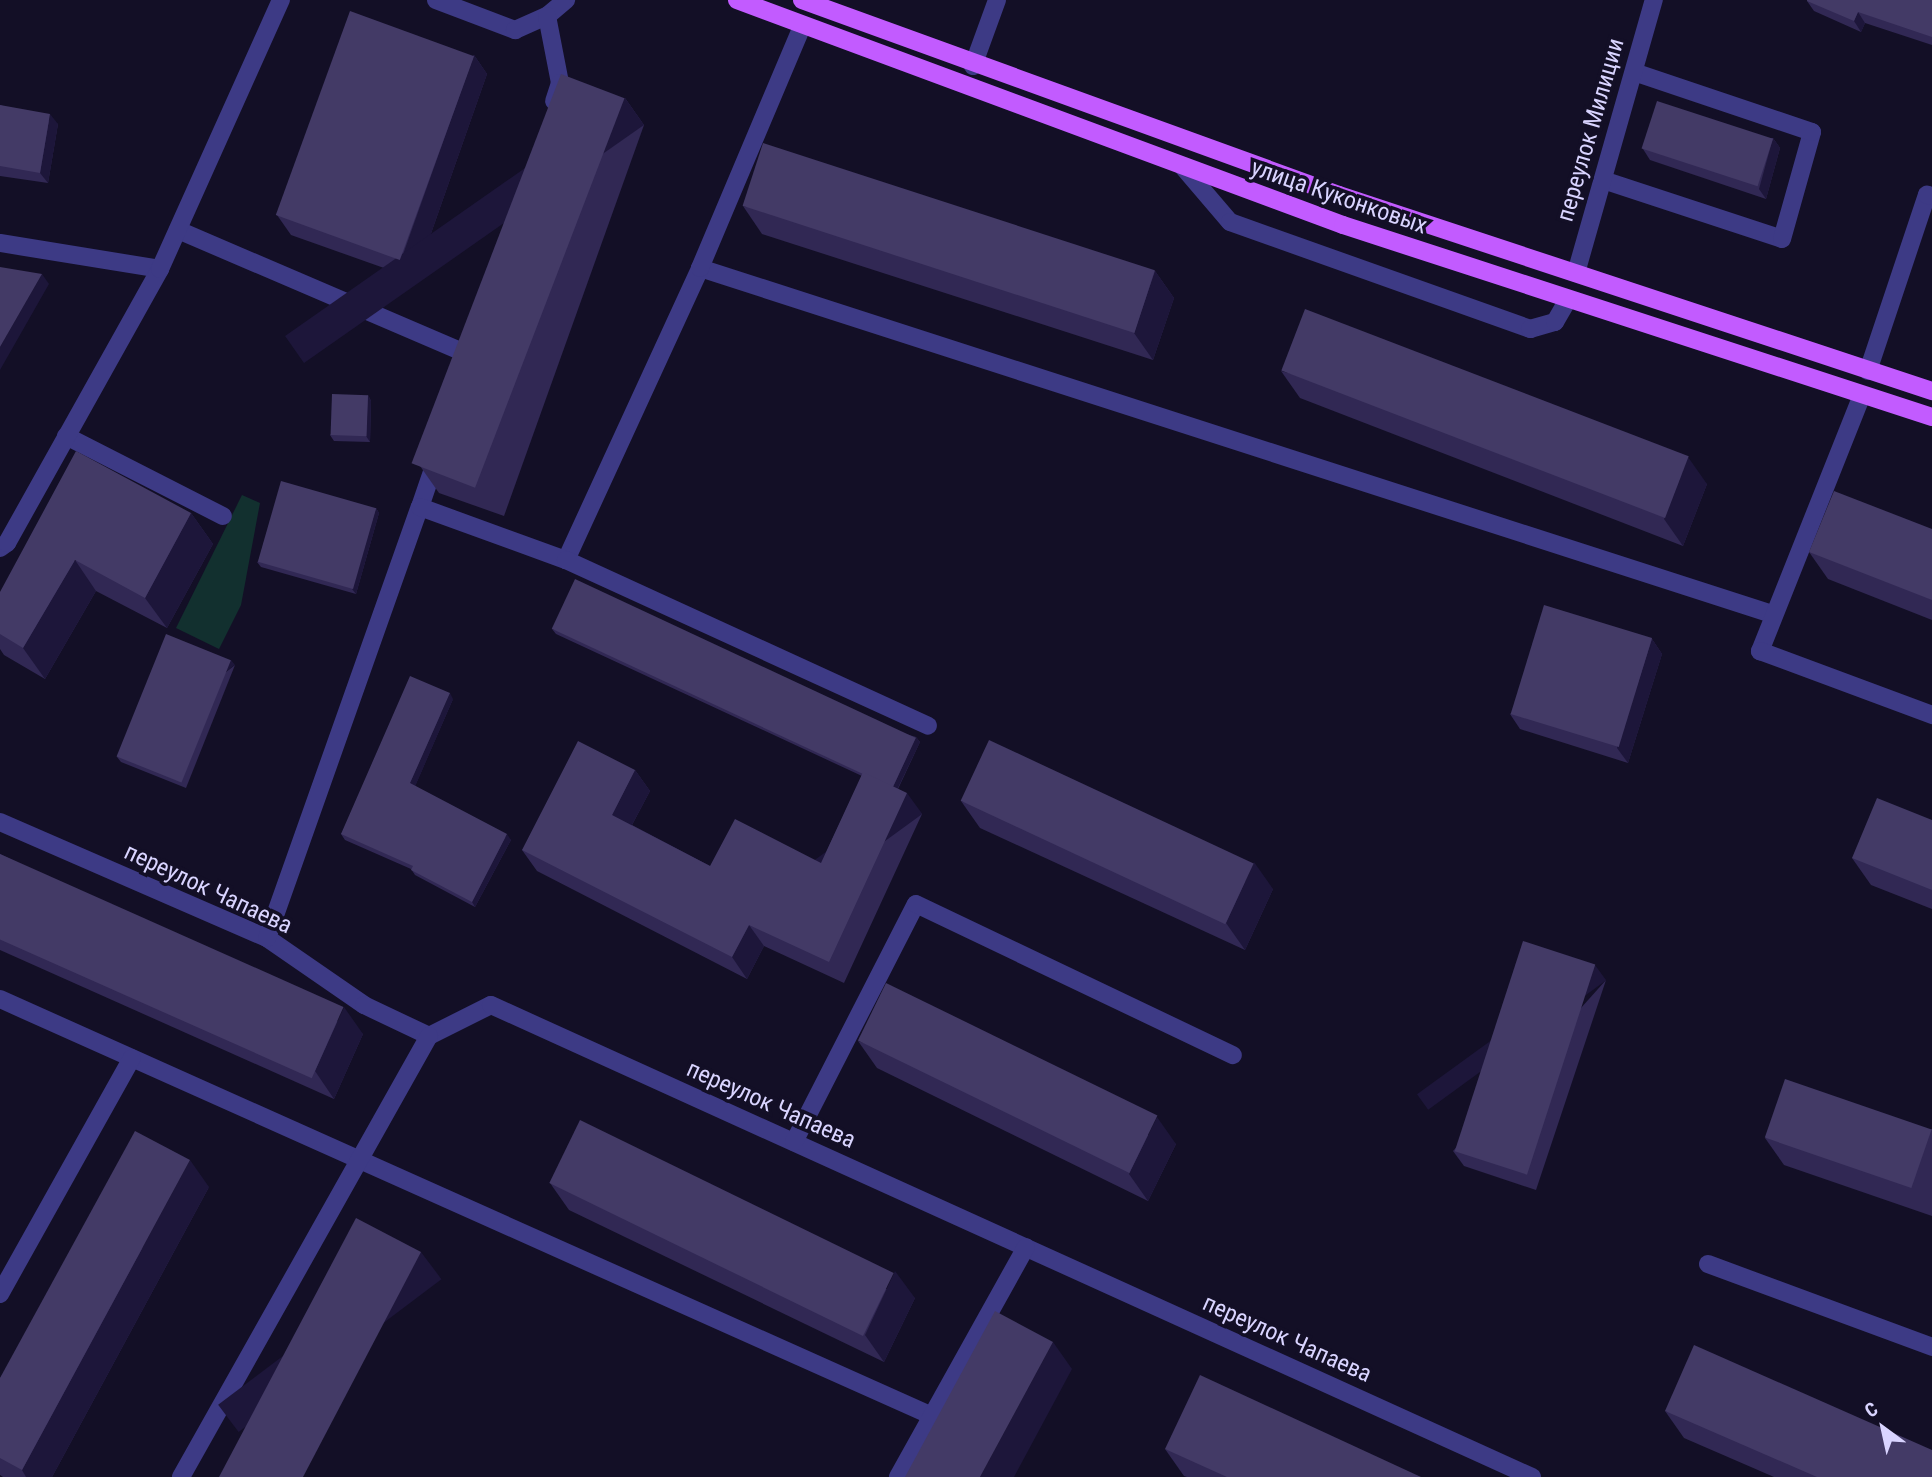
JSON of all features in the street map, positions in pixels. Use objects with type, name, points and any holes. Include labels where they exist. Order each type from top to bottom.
[{"type":"main road","name":"улица Куконковых","points":[[737,0],[1184,167],[1567,301],[1932,417]]},
{"type":"main road","name":"улица Куконковых","points":[[802,0],[973,66],[1576,273],[1932,391]]},
{"type":"main road","points":[[1567,301],[1576,273]]},
{"type":"street","points":[[0,548],[7,543],[160,269],[281,0]]},
{"type":"street","points":[[436,0],[515,30],[547,16],[566,0]]},
{"type":"street","points":[[973,66],[996,0]]},
{"type":"street","name":"переулок Милиции","points":[[1576,273],[1654,0]]},
{"type":"street","points":[[547,16],[560,83],[547,122]]},
{"type":"street","points":[[566,560],[700,268],[802,26]]},
{"type":"street","points":[[1603,180],[1782,239],[1812,132],[1634,72]]},
{"type":"street","points":[[1184,167],[1230,222],[1531,328],[1555,322],[1567,301]]},
{"type":"street","points":[[1868,371],[1927,195],[1932,197]]},
{"type":"street","points":[[178,230],[470,355]]},
{"type":"street","points":[[0,243],[160,269]]},
{"type":"street","points":[[700,268],[1772,614]]},
{"type":"street","points":[[1862,395],[1772,614],[1760,651],[1932,715]]},
{"type":"street","points":[[66,436],[223,516]]},
{"type":"street","points":[[267,938],[441,444]]},
{"type":"street","points":[[420,506],[566,560],[928,726]]},
{"type":"street","name":"переулок Чапаева","points":[[0,822],[267,938],[365,1005],[429,1036],[491,1005],[1532,1477]]},
{"type":"street","points":[[794,1142],[916,904],[1233,1055]]},
{"type":"street","points":[[0,999],[932,1416]]},
{"type":"street","points":[[181,1477],[362,1161],[429,1036]]},
{"type":"street","points":[[0,1294],[132,1058]]},
{"type":"street","points":[[898,1477],[1026,1247]]},
{"type":"street","points":[[1708,1264],[1932,1347]]},
{"type":"green space","points":[[242,495],[260,503],[241,605],[219,649],[176,628]]},
{"type":"building","points":[[1807,0],[1932,0],[1932,37],[1858,12],[1854,21]]},
{"type":"building","points":[[350,11],[474,56],[400,260],[276,215]]},
{"type":"building","points":[[561,74],[624,98],[475,488],[412,463]]},
{"type":"building","points":[[1657,101],[1773,139],[1758,186],[1642,149]]},
{"type":"building","points":[[0,105],[50,114],[40,173],[0,166]]},
{"type":"building","points":[[763,143],[1155,270],[1134,333],[743,206]]},
{"type":"building","points":[[0,267],[42,274],[0,347]]},
{"type":"building","points":[[1305,309],[1689,456],[1665,518],[1281,371]]},
{"type":"building","points":[[332,394],[368,395],[367,436],[331,435]]},
{"type":"building","points":[[76,451],[191,513],[145,598],[75,560],[23,648],[0,634],[0,592]]},
{"type":"building","points":[[281,481],[376,508],[353,589],[258,562]]},
{"type":"building","points":[[1834,491],[1932,529],[1932,600],[1809,552]]},
{"type":"building","points":[[575,579],[916,738],[893,788],[552,629]]},
{"type":"building","points":[[1544,605],[1652,638],[1619,747],[1511,714]]},
{"type":"building","points":[[166,634],[231,660],[181,783],[117,756]]},
{"type":"building","points":[[410,676],[450,693],[410,783],[507,834],[472,902],[411,870],[413,866],[341,834]]},
{"type":"building","points":[[989,740],[1254,863],[1225,924],[961,801]]},
{"type":"building","points":[[578,741],[635,770],[612,815],[710,866],[735,819],[821,863],[863,772],[907,793],[829,962],[749,925],[732,957],[522,850]]},
{"type":"building","points":[[1877,798],[1932,820],[1932,890],[1852,858]]},
{"type":"building","points":[[0,854],[343,1007],[312,1078],[0,939]]},
{"type":"building","points":[[1523,941],[1595,964],[1527,1175],[1455,1151]]},
{"type":"building","points":[[886,983],[1157,1115],[1129,1173],[858,1041]]},
{"type":"building","points":[[1785,1079],[1932,1129],[1911,1188],[1765,1138]]},
{"type":"building","points":[[580,1120],[894,1273],[863,1336],[549,1183]]},
{"type":"building","points":[[135,1131],[190,1160],[22,1470],[0,1458],[0,1378]]},
{"type":"building","points":[[356,1218],[421,1252],[303,1477],[219,1477]]},
{"type":"building","points":[[995,1311],[1053,1342],[980,1477],[905,1477]]},
{"type":"building","points":[[1694,1345],[1932,1450],[1932,1477],[1817,1477],[1665,1411]]},
{"type":"building","points":[[1200,1375],[1421,1477],[1227,1477],[1165,1449]]}]
